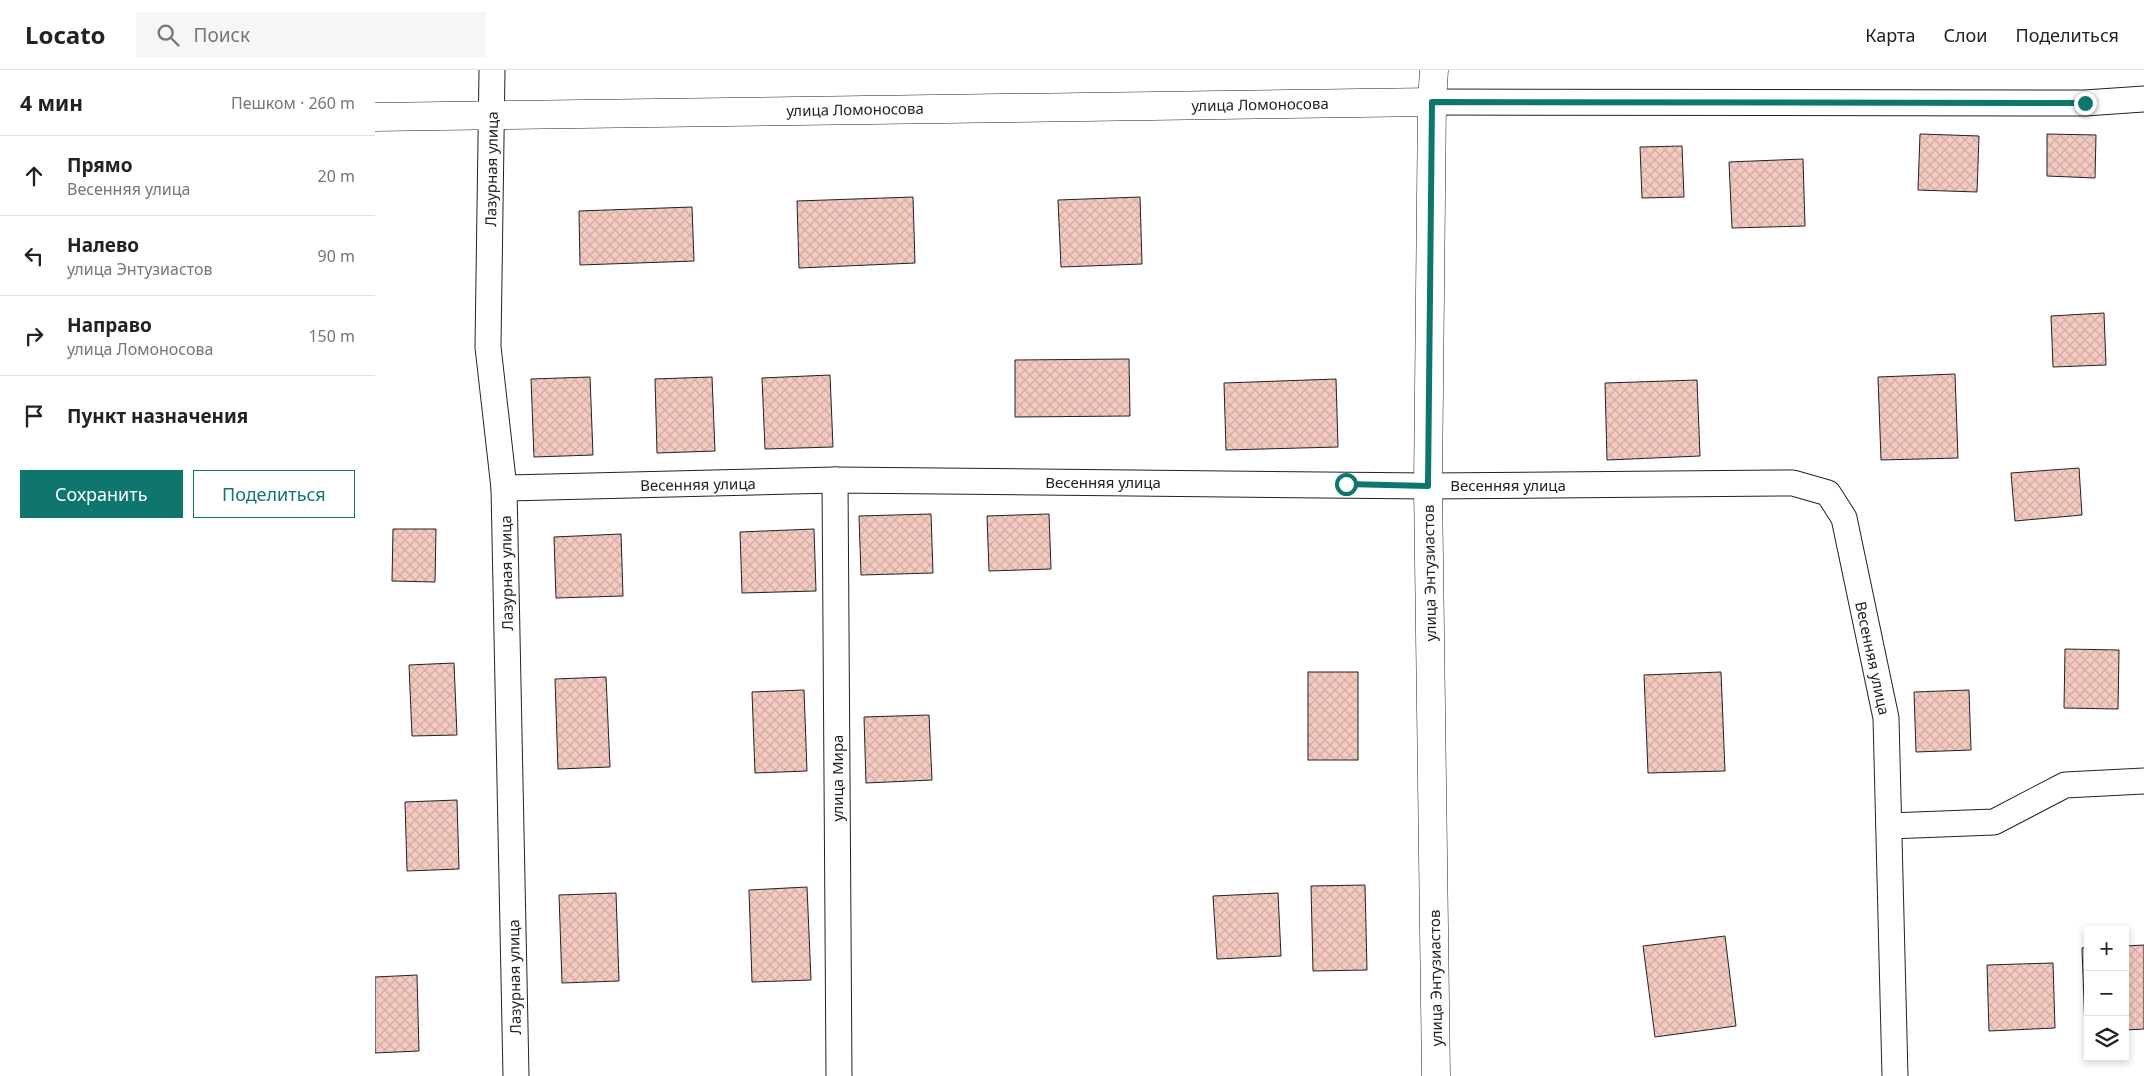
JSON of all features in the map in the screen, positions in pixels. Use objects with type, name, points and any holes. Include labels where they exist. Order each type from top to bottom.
[{"type":"street","name":"Лазурная улица","points":[[492,70],[493,115],[488,347],[504,488],[516,1076]]},
{"type":"street","name":"улица Энтузиастов","points":[[1434,70],[1432,102],[1428,486],[1436,1076]]},
{"type":"street","name":"улица Ломоносова","points":[[375,117],[1432,102],[2085,103],[2144,99]]},
{"type":"street","name":"Весенняя улица","points":[[504,488],[835,480],[1428,486],[1793,483],[1828,493],[1844,518],[1886,718],[1895,1076]]},
{"type":"street","name":"улица Мира","points":[[835,480],[839,1076]]},
{"type":"street","points":[[1889,826],[1994,822],[2065,785],[2144,781]]},
{"type":"building","points":[[1920,134],[1979,136],[1977,192],[1918,190]]},
{"type":"building","points":[[2047,134],[2096,135],[2095,178],[2047,176]]},
{"type":"building","points":[[1682,146],[1684,197],[1642,198],[1640,147]]},
{"type":"building","points":[[1803,159],[1805,226],[1732,228],[1729,162]]},
{"type":"building","points":[[913,197],[915,263],[799,268],[797,201]]},
{"type":"building","points":[[1140,197],[1142,264],[1061,267],[1058,200]]},
{"type":"building","points":[[692,207],[694,261],[580,265],[579,211]]},
{"type":"building","points":[[2104,313],[2106,365],[2053,367],[2051,316]]},
{"type":"building","points":[[1129,359],[1130,416],[1015,417],[1015,360]]},
{"type":"building","points":[[1955,374],[1958,458],[1881,460],[1878,377]]},
{"type":"building","points":[[830,375],[833,447],[765,449],[762,378]]},
{"type":"building","points":[[590,377],[593,455],[534,457],[531,379]]},
{"type":"building","points":[[712,377],[715,451],[657,453],[655,379]]},
{"type":"building","points":[[1336,379],[1338,447],[1226,450],[1224,383]]},
{"type":"building","points":[[1697,380],[1700,456],[1607,460],[1605,383]]},
{"type":"building","points":[[2079,468],[2082,515],[2015,521],[2011,473]]},
{"type":"building","points":[[931,514],[933,573],[861,575],[859,516]]},
{"type":"building","points":[[1049,514],[1051,569],[989,571],[987,516]]},
{"type":"building","points":[[393,529],[436,529],[435,582],[392,581]]},
{"type":"building","points":[[814,529],[816,591],[742,593],[740,532]]},
{"type":"building","points":[[621,534],[623,596],[556,598],[554,537]]},
{"type":"building","points":[[2065,649],[2119,650],[2118,709],[2064,708]]},
{"type":"building","points":[[454,663],[457,735],[412,736],[409,665]]},
{"type":"building","points":[[1308,672],[1358,672],[1358,760],[1308,760]]},
{"type":"building","points":[[1721,672],[1725,771],[1648,773],[1644,675]]},
{"type":"building","points":[[606,677],[610,767],[558,769],[555,679]]},
{"type":"building","points":[[804,690],[807,771],[755,773],[752,692]]},
{"type":"building","points":[[1969,690],[1971,750],[1916,752],[1914,692]]},
{"type":"building","points":[[929,715],[932,780],[866,783],[864,717]]},
{"type":"building","points":[[457,800],[459,869],[407,871],[405,802]]},
{"type":"building","points":[[1365,885],[1367,970],[1313,971],[1311,886]]},
{"type":"building","points":[[807,887],[811,980],[752,982],[749,890]]},
{"type":"building","points":[[616,893],[619,981],[562,983],[559,895]]},
{"type":"building","points":[[1278,893],[1281,956],[1217,959],[1213,896]]},
{"type":"building","points":[[1725,936],[1736,1026],[1655,1037],[1643,946]]},
{"type":"building","points":[[2144,945],[2144,1029],[2129,1030],[2129,946]]},
{"type":"building","points":[[2082,948],[2084,948],[2084,1003]]},
{"type":"building","points":[[2053,963],[2055,1028],[1989,1031],[1987,965]]},
{"type":"building","points":[[417,975],[419,1051],[375,1053],[375,977]]},
{"type":"route","points":[[1346,484],[1428,486],[1432,102],[2085,103]]}]
